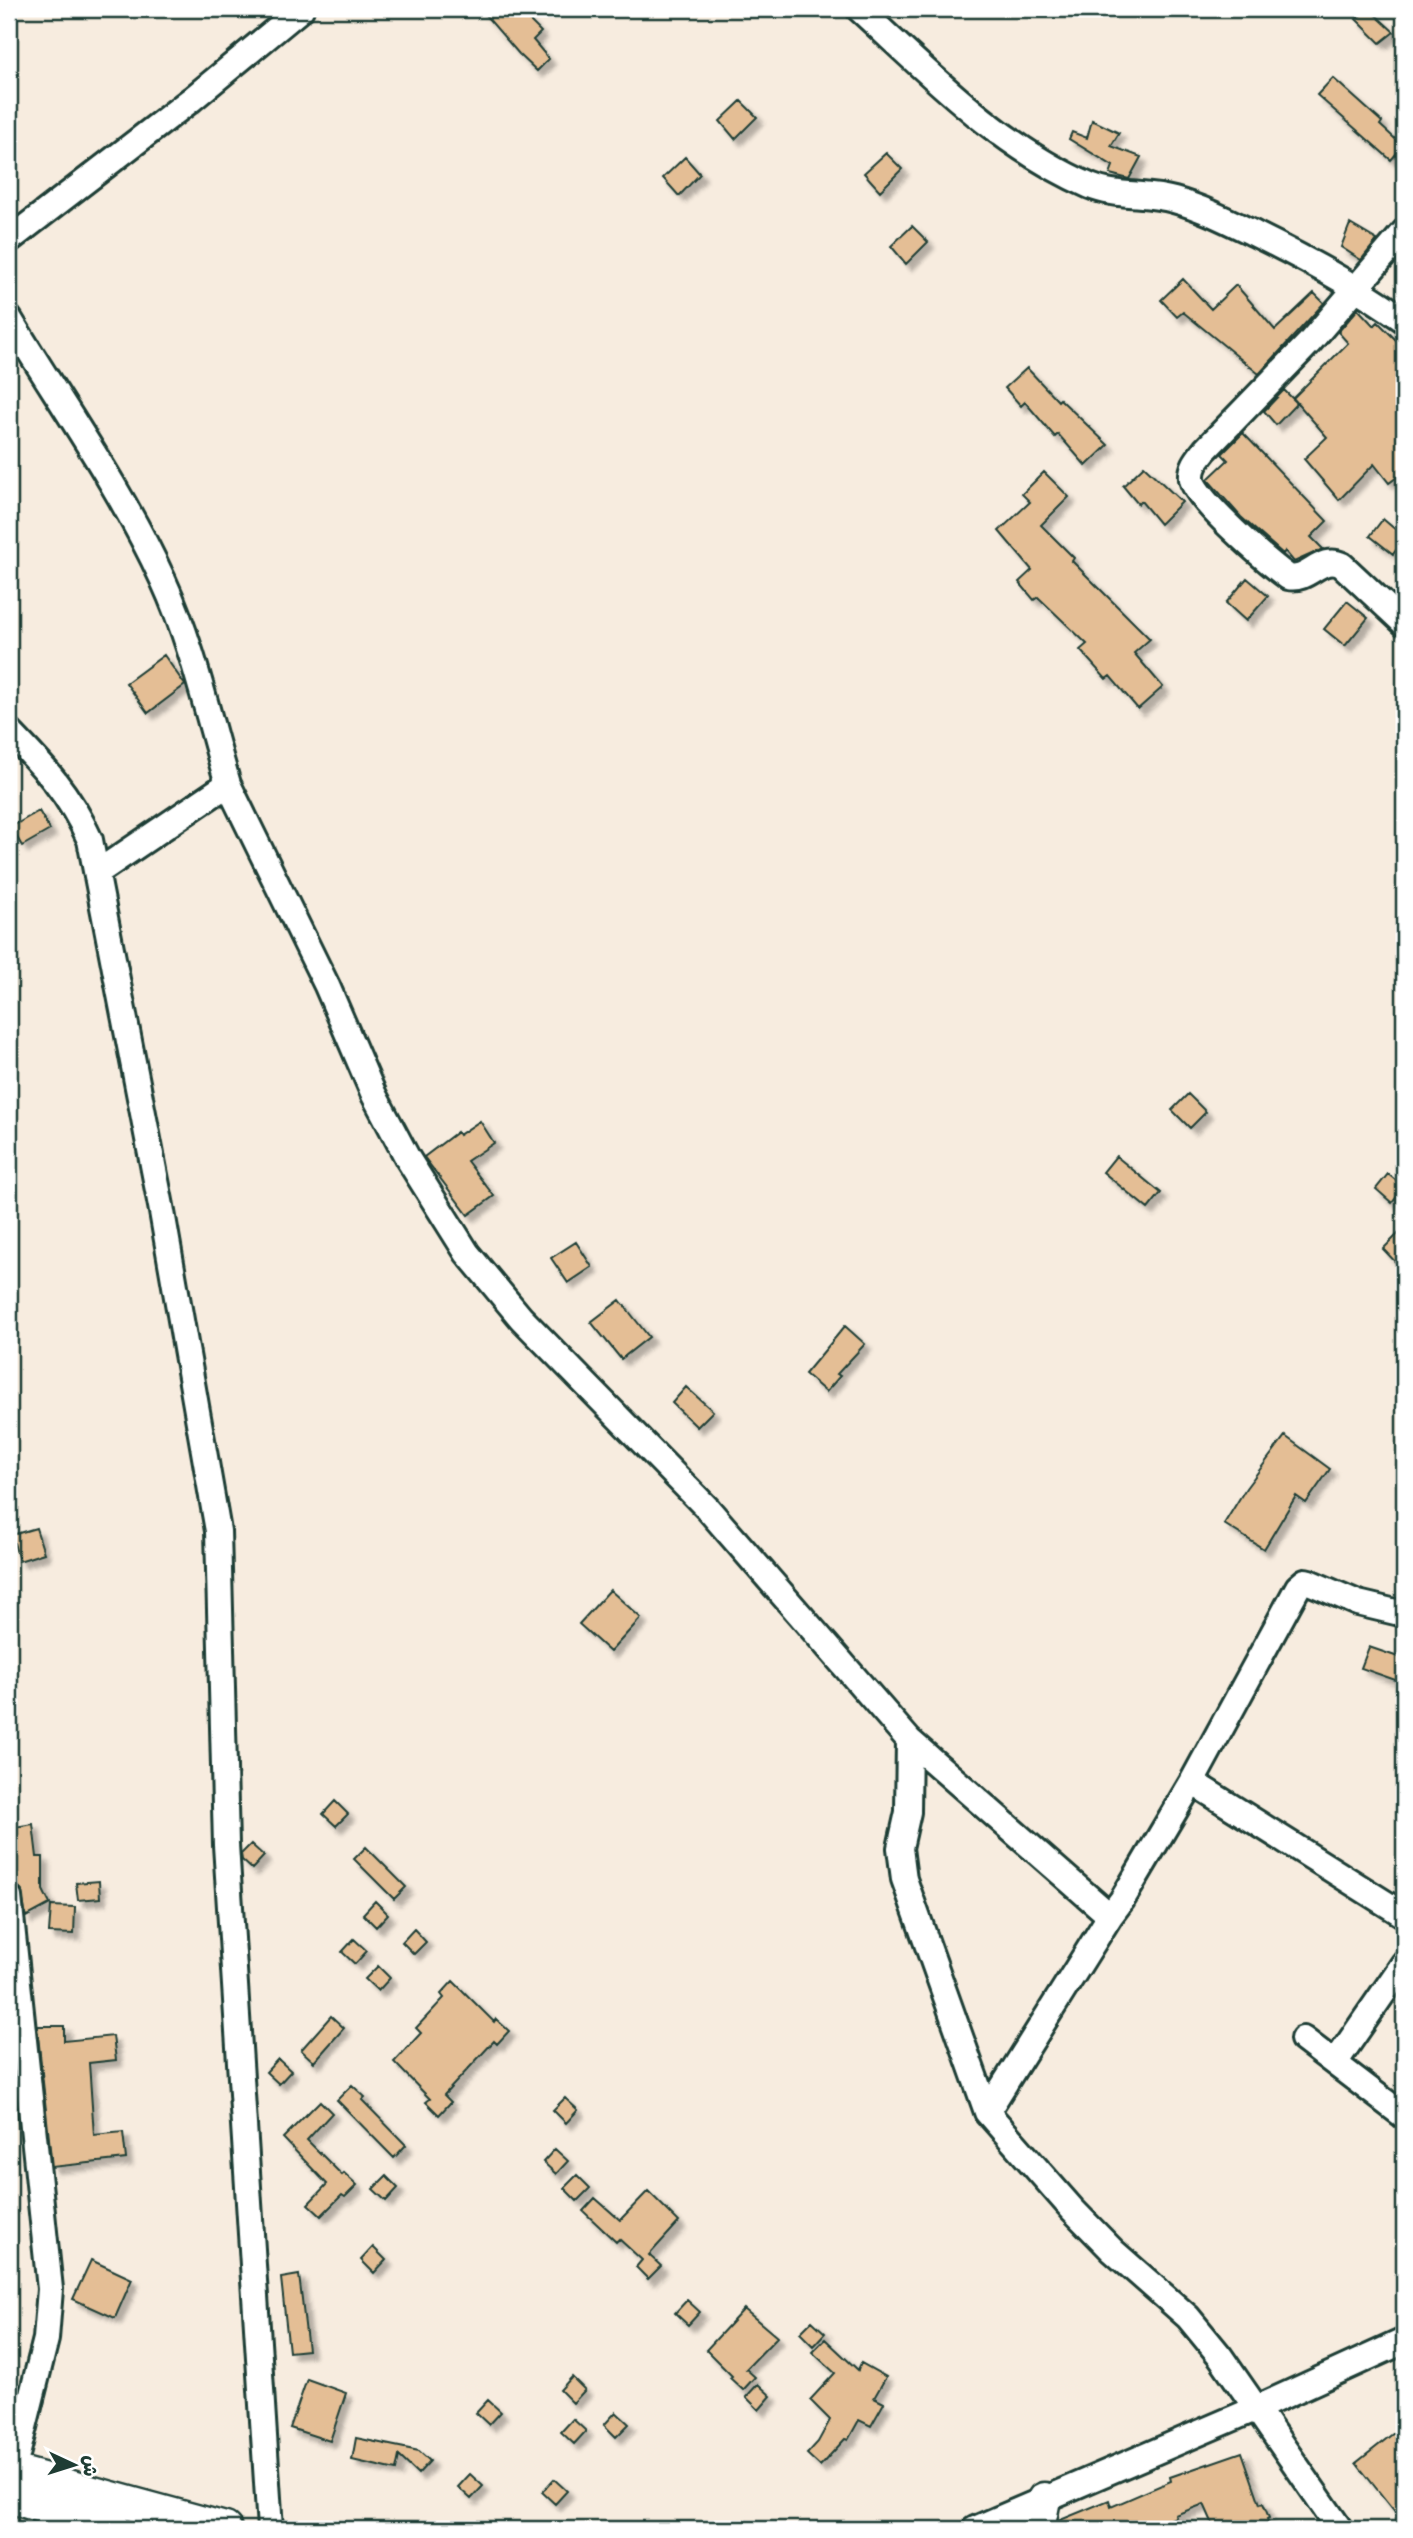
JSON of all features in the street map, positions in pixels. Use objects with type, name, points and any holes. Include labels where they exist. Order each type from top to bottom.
[{"type":"main road","points":[[10,2479],[61,2522],[114,2529]]},
{"type":"main road","points":[[10,2479],[225,2529]]},
{"type":"street","points":[[9,240],[192,99],[301,9]]},
{"type":"street","points":[[859,9],[961,103],[1045,162],[1092,187],[1164,197],[1226,220],[1355,287],[1404,320]]},
{"type":"street","points":[[1404,232],[1309,343],[1205,450],[1194,464],[1192,478],[1199,495],[1288,577],[1299,578],[1328,562],[1338,563],[1404,623]]},
{"type":"street","points":[[9,318],[118,494],[164,582],[178,618],[228,784],[327,986],[374,1095],[408,1159],[467,1253],[521,1318],[708,1509],[909,1740],[1110,1916]]},
{"type":"street","points":[[9,731],[56,782],[77,811],[90,840],[161,1206],[218,1531],[226,1845],[270,2529]]},
{"type":"street","points":[[98,872],[228,784]]},
{"type":"street","points":[[987,2112],[1122,1900],[1192,1782],[1301,1583],[1315,1583],[1359,1603],[1404,1614]]},
{"type":"street","points":[[909,1740],[908,1812],[900,1848],[904,1879],[987,2112],[1072,2209],[1113,2251],[1188,2317],[1220,2356],[1340,2529]]},
{"type":"street","points":[[1192,1782],[1404,1915]]},
{"type":"street","points":[[9,1897],[50,2289],[46,2339],[10,2479]]},
{"type":"street","points":[[1335,2063],[1404,1963]]},
{"type":"street","points":[[1303,2039],[1404,2116]]},
{"type":"street","points":[[975,2529],[1041,2514],[1255,2409],[1404,2341]]},
{"type":"building","points":[[480,9],[518,9],[541,32],[533,40],[549,59],[537,71]]},
{"type":"building","points":[[1369,9],[1394,32],[1380,43],[1356,19]]},
{"type":"building","points":[[1333,78],[1382,122],[1380,125],[1403,146],[1391,160],[1317,95]]},
{"type":"building","points":[[741,101],[757,117],[735,139],[720,121]]},
{"type":"building","points":[[1092,120],[1119,133],[1111,146],[1141,157],[1129,179],[1110,174],[1113,166],[1069,139],[1072,132],[1087,138]]},
{"type":"building","points":[[886,153],[902,169],[880,191],[864,173]]},
{"type":"building","points":[[685,157],[700,174],[679,196],[663,178]]},
{"type":"building","points":[[1350,224],[1377,240],[1361,260],[1341,247]]},
{"type":"building","points":[[912,226],[928,242],[906,264],[891,246]]},
{"type":"building","points":[[1183,279],[1211,309],[1236,285],[1275,330],[1314,293],[1324,303],[1259,374],[1183,312],[1177,317],[1161,300]]},
{"type":"building","points":[[1358,309],[1374,326],[1378,322],[1404,348],[1404,472],[1389,483],[1374,464],[1339,500],[1304,459],[1327,437],[1293,398],[1348,343],[1338,332]]},
{"type":"building","points":[[1027,368],[1058,401],[1060,399],[1108,445],[1086,466],[1058,434],[1055,437],[1025,402],[1021,406],[1005,388]]},
{"type":"building","points":[[1284,390],[1297,403],[1276,425],[1264,411]]},
{"type":"building","points":[[1243,433],[1327,521],[1311,537],[1323,549],[1294,562],[1285,551],[1283,554],[1241,517],[1209,481],[1228,460],[1222,454]]},
{"type":"building","points":[[1144,466],[1182,502],[1160,524],[1141,501],[1138,504],[1123,486]]},
{"type":"building","points":[[1044,472],[1069,497],[1041,525],[1074,558],[1072,561],[1150,639],[1134,653],[1163,687],[1138,709],[1110,676],[1106,679],[1080,650],[1087,644],[1038,597],[1034,600],[1019,582],[1032,570],[999,531],[1030,502],[1022,494]]},
{"type":"building","points":[[1383,519],[1404,537],[1393,554],[1370,536]]},
{"type":"building","points":[[1247,578],[1268,596],[1246,621],[1226,603]]},
{"type":"building","points":[[1347,601],[1368,618],[1345,646],[1324,629]]},
{"type":"building","points":[[164,655],[185,685],[148,713],[126,683]]},
{"type":"building","points":[[39,811],[50,830],[22,846],[11,827]]},
{"type":"building","points":[[1188,1094],[1206,1112],[1190,1128],[1172,1110]]},
{"type":"building","points":[[480,1121],[494,1143],[467,1161],[494,1196],[468,1215],[424,1157],[457,1132],[459,1135]]},
{"type":"building","points":[[1116,1156],[1161,1193],[1148,1209],[1103,1172]]},
{"type":"building","points":[[1388,1174],[1404,1187],[1392,1203],[1376,1189]]},
{"type":"building","points":[[1404,1228],[1404,1271],[1383,1249]]},
{"type":"building","points":[[576,1242],[592,1267],[568,1283],[551,1258]]},
{"type":"building","points":[[620,1300],[649,1337],[621,1359],[591,1322]]},
{"type":"building","points":[[845,1326],[865,1344],[837,1374],[840,1376],[826,1392],[805,1374]]},
{"type":"building","points":[[686,1387],[713,1411],[697,1427],[672,1403]]},
{"type":"building","points":[[1285,1436],[1330,1469],[1306,1503],[1296,1496],[1264,1549],[1224,1524],[1246,1488]]},
{"type":"building","points":[[36,1528],[44,1553],[19,1561],[12,1535]]},
{"type":"building","points":[[610,1590],[641,1618],[610,1652],[579,1624]]},
{"type":"building","points":[[1369,1647],[1404,1659],[1404,1683],[1361,1668]]},
{"type":"building","points":[[335,1801],[348,1814],[336,1826],[323,1814]]},
{"type":"building","points":[[33,1824],[37,1857],[43,1857],[43,1890],[50,1904],[26,1917],[21,1889],[10,1883],[9,1828]]},
{"type":"building","points":[[251,1844],[264,1856],[252,1869],[242,1860],[241,1854]]},
{"type":"building","points":[[366,1847],[406,1887],[394,1899],[354,1859]]},
{"type":"building","points":[[99,1881],[100,1898],[78,1900],[76,1883]]},
{"type":"building","points":[[375,1901],[388,1914],[376,1927],[363,1914]]},
{"type":"building","points":[[51,1906],[75,1907],[74,1934],[49,1933]]},
{"type":"building","points":[[414,1929],[426,1942],[414,1954],[402,1942]]},
{"type":"building","points":[[354,1939],[367,1951],[355,1964],[342,1952]]},
{"type":"building","points":[[378,1966],[390,1978],[378,1991],[365,1979]]},
{"type":"building","points":[[453,1981],[494,2022],[496,2019],[509,2031],[497,2044],[494,2041],[444,2095],[451,2102],[439,2115],[426,2102],[430,2099],[394,2062],[421,2033],[416,2028],[444,1998],[441,1994]]},
{"type":"building","points":[[331,2016],[344,2028],[314,2062],[301,2050]]},
{"type":"building","points":[[37,2026],[64,2026],[64,2041],[113,2036],[116,2060],[89,2063],[94,2135],[123,2132],[126,2159],[52,2167]]},
{"type":"building","points":[[278,2059],[291,2071],[279,2084],[266,2072]]},
{"type":"building","points":[[352,2085],[365,2097],[362,2100],[406,2145],[394,2158],[337,2100]]},
{"type":"building","points":[[565,2098],[578,2110],[566,2123],[553,2110]]},
{"type":"building","points":[[320,2101],[332,2113],[307,2140],[342,2175],[344,2173],[357,2185],[345,2197],[342,2195],[321,2216],[308,2204],[327,2184],[283,2138]]},
{"type":"building","points":[[555,2149],[568,2161],[556,2174],[543,2162]]},
{"type":"building","points":[[577,2175],[590,2188],[577,2201],[564,2188]]},
{"type":"building","points":[[386,2176],[398,2188],[386,2201],[373,2189]]},
{"type":"building","points":[[648,2191],[679,2222],[649,2255],[661,2266],[648,2279],[636,2267],[642,2260],[619,2239],[616,2242],[583,2211],[595,2198],[620,2220]]},
{"type":"building","points":[[373,2247],[386,2260],[374,2273],[361,2260]]},
{"type":"building","points":[[91,2260],[132,2279],[115,2318],[73,2299]]},
{"type":"building","points":[[299,2275],[308,2350],[289,2352],[281,2278]]},
{"type":"building","points":[[687,2300],[700,2312],[688,2325],[675,2313]]},
{"type":"building","points":[[744,2309],[777,2337],[746,2369],[755,2377],[743,2390],[706,2350]]},
{"type":"building","points":[[812,2321],[825,2333],[813,2346],[800,2333]]},
{"type":"building","points":[[825,2339],[858,2370],[861,2363],[886,2377],[874,2398],[884,2403],[871,2426],[859,2420],[848,2440],[845,2439],[820,2466],[807,2454],[818,2442],[830,2420],[810,2400],[835,2373],[812,2352]]},
{"type":"building","points":[[572,2377],[585,2390],[573,2403],[560,2390]]},
{"type":"building","points":[[307,2379],[346,2393],[330,2441],[290,2428]]},
{"type":"building","points":[[758,2384],[771,2396],[759,2410],[746,2397]]},
{"type":"building","points":[[488,2400],[501,2412],[489,2425],[476,2413]]},
{"type":"building","points":[[616,2412],[629,2424],[616,2437],[604,2425]]},
{"type":"building","points":[[573,2419],[586,2431],[574,2444],[561,2432]]},
{"type":"building","points":[[1404,2425],[1404,2523],[1356,2463]]},
{"type":"building","points":[[356,2438],[419,2451],[430,2461],[418,2474],[399,2456],[396,2470],[352,2460]]},
{"type":"building","points":[[1242,2452],[1271,2529],[1215,2529],[1204,2504],[1148,2529],[1057,2529],[1058,2521],[1109,2500],[1111,2507],[1171,2481],[1170,2477]]},
{"type":"building","points":[[470,2474],[483,2486],[471,2499],[458,2487]]},
{"type":"building","points":[[554,2479],[567,2491],[555,2504],[542,2492]]}]
